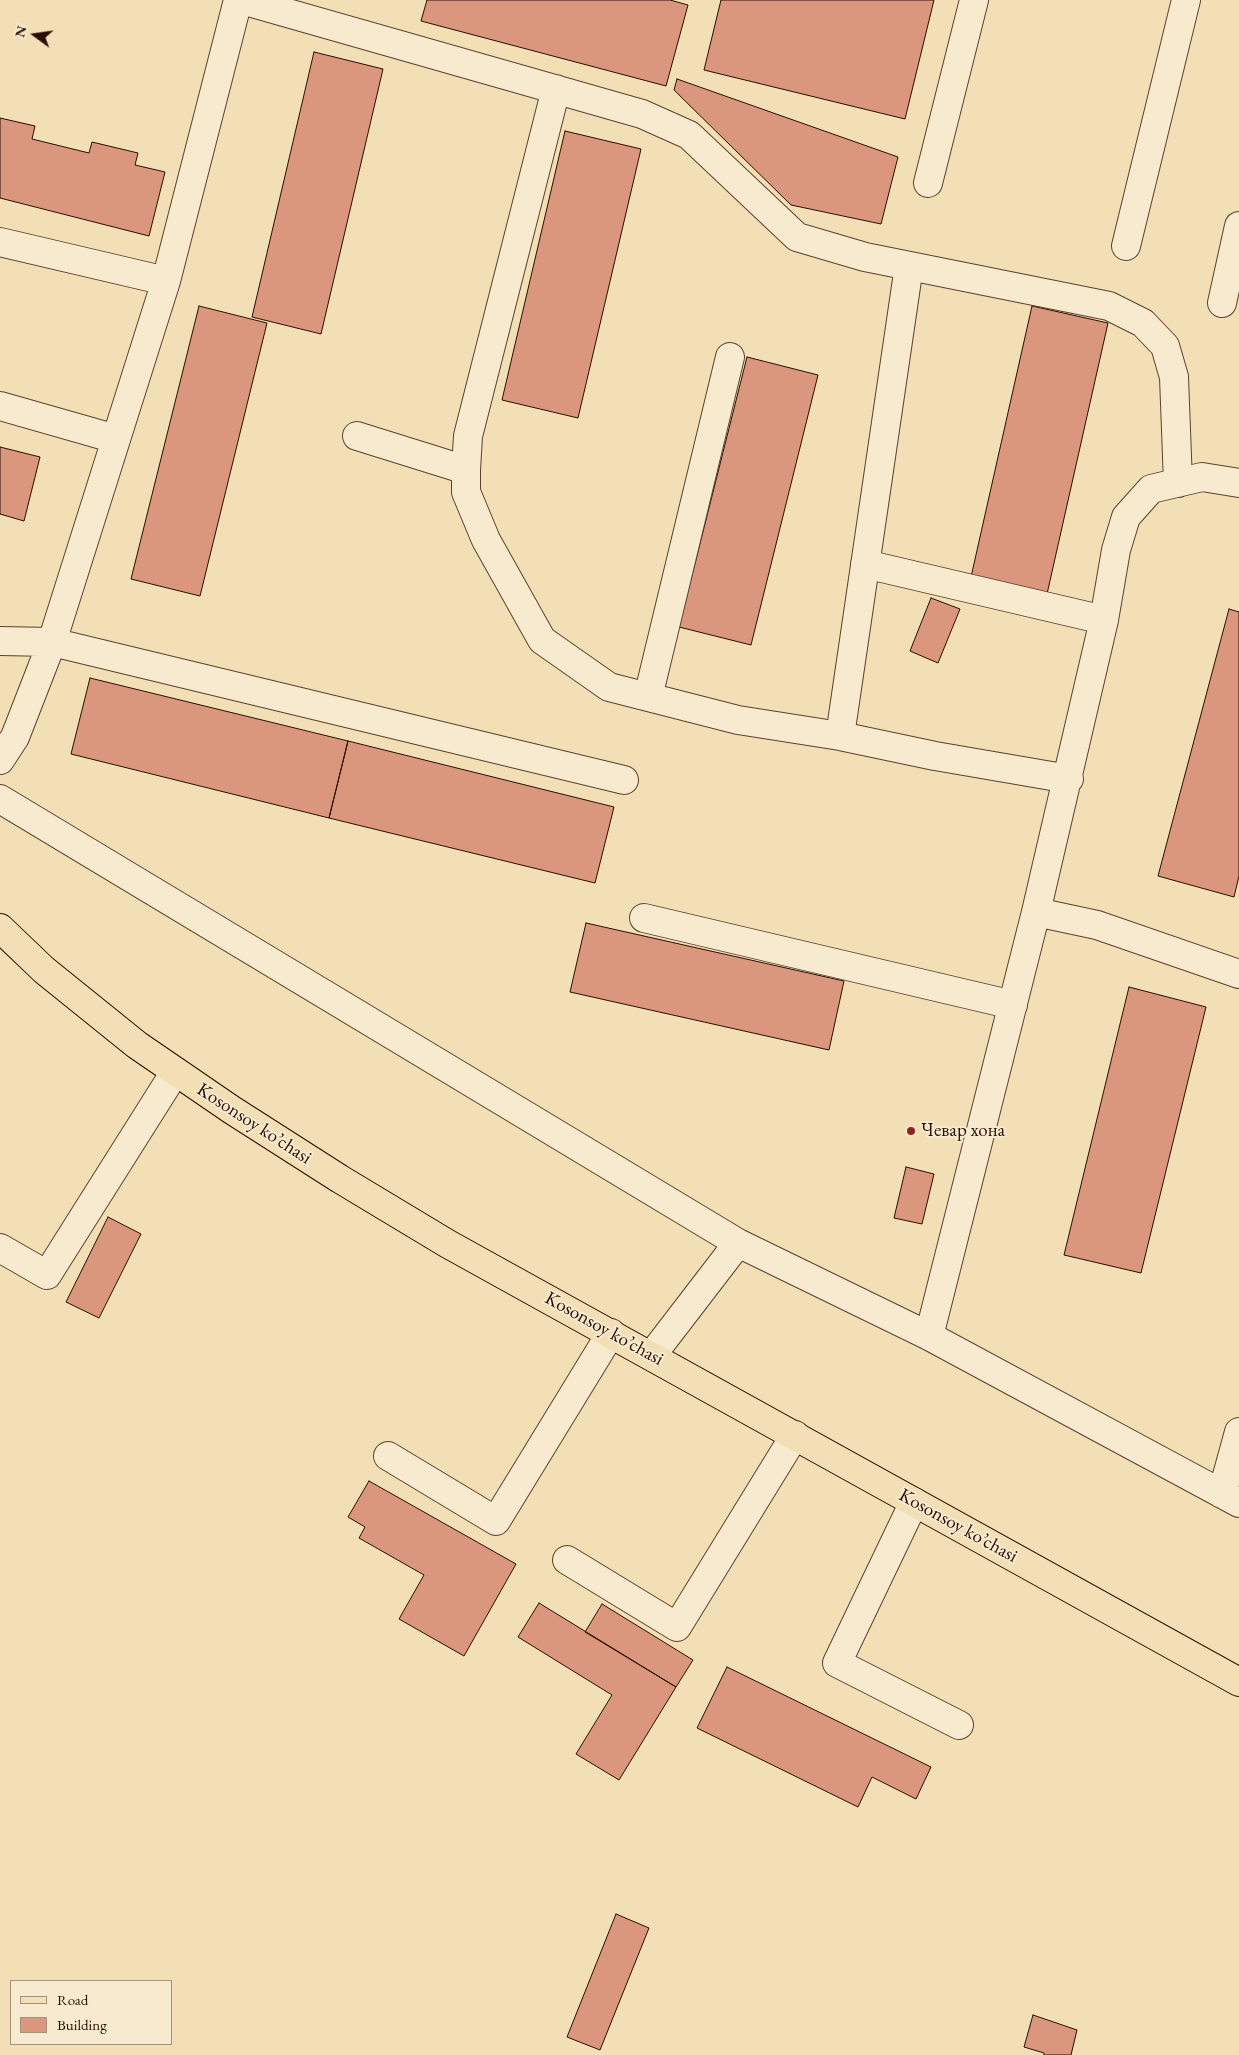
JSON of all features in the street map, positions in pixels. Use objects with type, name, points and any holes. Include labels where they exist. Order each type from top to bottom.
[{"type":"main road","name":"Kosonsoy ko’chasi","points":[[0,928],[44,970],[90,1008],[175,1072],[340,1179],[440,1239],[1239,1682]]},
{"type":"lane","points":[[0,760],[15,737],[52,642],[166,281],[238,0]]},
{"type":"lane","points":[[242,0],[642,114],[689,135],[797,238],[865,257],[1109,306],[1143,323],[1165,346],[1174,377],[1178,483]]},
{"type":"lane","points":[[928,183],[974,0]]},
{"type":"lane","points":[[1126,246],[1186,0]]},
{"type":"lane","points":[[556,89],[468,436],[466,470],[466,492],[486,540],[542,640],[610,687],[648,697],[738,720],[840,736],[936,756],[1069,778]]},
{"type":"lane","points":[[1222,303],[1239,226]]},
{"type":"lane","points":[[0,242],[166,281]]},
{"type":"lane","points":[[840,736],[909,266]]},
{"type":"lane","points":[[648,697],[730,357]]},
{"type":"lane","points":[[0,406],[116,439]]},
{"type":"lane","points":[[357,436],[466,470]]},
{"type":"lane","points":[[929,1336],[1069,778],[1104,620],[1116,550],[1126,517],[1151,489],[1202,477],[1239,483]]},
{"type":"lane","points":[[865,564],[1104,620]]},
{"type":"lane","points":[[0,641],[52,642],[624,780]]},
{"type":"lane","points":[[0,799],[738,1242],[929,1336],[1231,1498],[1239,1432]]},
{"type":"lane","points":[[1036,912],[1097,925],[1239,974]]},
{"type":"lane","points":[[644,918],[1013,1005]]},
{"type":"lane","points":[[0,1248],[47,1275],[175,1072]]},
{"type":"lane","points":[[652,1355],[738,1242]]},
{"type":"lane","points":[[388,1456],[496,1521],[611,1333]]},
{"type":"lane","points":[[567,1560],[677,1628],[795,1435]]},
{"type":"lane","points":[[914,1502],[837,1663],[959,1725]]},
{"type":"building","points":[[427,0],[670,0],[688,5],[666,86],[421,21]]},
{"type":"building","points":[[721,0],[934,0],[905,119],[704,70]]},
{"type":"building","points":[[314,52],[383,69],[321,334],[252,317]]},
{"type":"building","points":[[677,79],[898,157],[881,224],[791,205],[674,90]]},
{"type":"building","points":[[0,118],[35,126],[32,139],[89,153],[92,142],[138,153],[135,165],[165,172],[149,236],[0,198]]},
{"type":"building","points":[[565,131],[641,149],[578,418],[502,400]]},
{"type":"building","points":[[199,306],[267,323],[200,596],[131,579]]},
{"type":"building","points":[[1032,306],[1108,323],[1047,594],[971,577]]},
{"type":"building","points":[[747,357],[818,375],[751,645],[679,627]]},
{"type":"building","points":[[0,447],[40,457],[24,521],[0,514]]},
{"type":"building","points":[[931,598],[960,609],[938,663],[910,651]]},
{"type":"building","points":[[1229,609],[1239,612],[1239,876],[1234,897],[1158,876]]},
{"type":"building","points":[[90,678],[348,741],[329,818],[71,754]]},
{"type":"building","points":[[348,741],[614,807],[595,883],[329,818]]},
{"type":"building","points":[[586,923],[844,981],[829,1050],[570,992]]},
{"type":"building","points":[[1129,987],[1206,1007],[1141,1273],[1064,1255]]},
{"type":"building","points":[[906,1167],[934,1174],[922,1224],[894,1218]]},
{"type":"building","points":[[108,1217],[141,1234],[99,1318],[66,1302]]},
{"type":"building","points":[[369,1481],[516,1564],[464,1656],[399,1619],[424,1575],[359,1538],[365,1527],[348,1517]]},
{"type":"building","points":[[539,1603],[676,1687],[619,1780],[576,1754],[612,1695],[518,1637]]},
{"type":"building","points":[[602,1604],[693,1660],[676,1687],[585,1632]]},
{"type":"building","points":[[727,1667],[931,1767],[916,1799],[872,1777],[858,1807],[697,1728]]},
{"type":"building","points":[[616,1914],[649,1928],[600,2050],[567,2037]]},
{"type":"building","points":[[1033,2015],[1077,2030],[1071,2055],[1044,2055],[1044,2053],[1024,2047]]},
{"type":"place","name":"Чевар хона","points":[[911,1131]]}]
